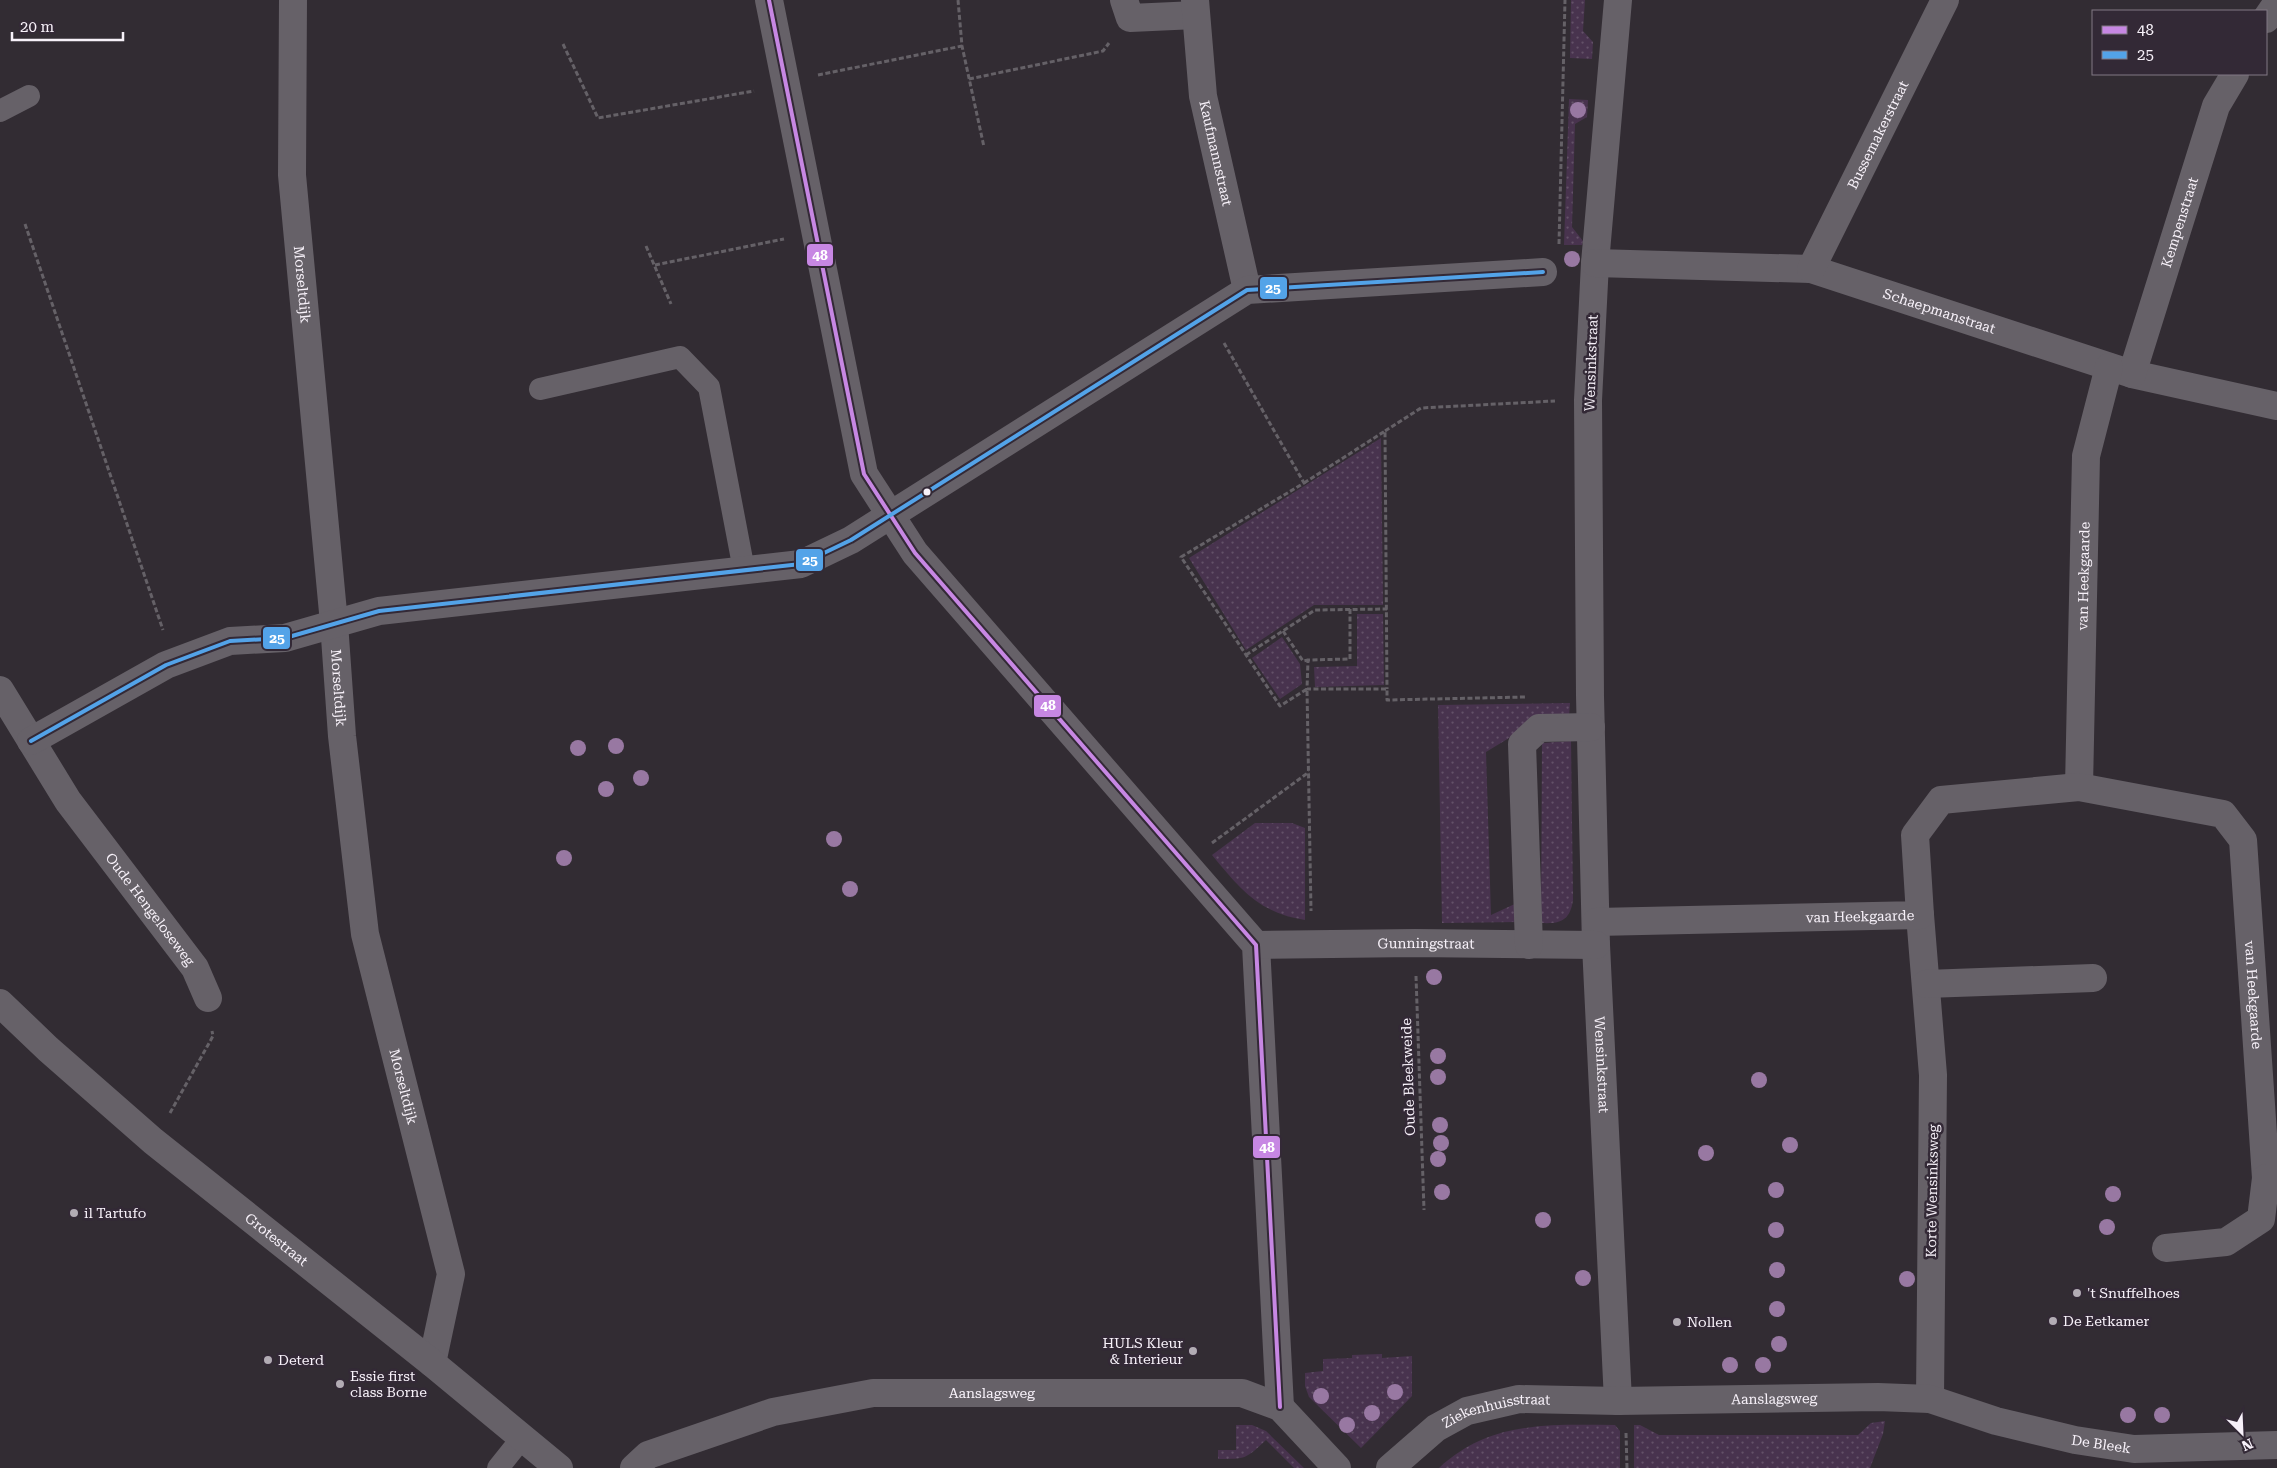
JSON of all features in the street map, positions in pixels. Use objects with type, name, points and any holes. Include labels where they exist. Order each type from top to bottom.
[{"type":"street","name":"Morseltdijk","points":[[293,0],[292,175],[334,623],[342,736],[365,934],[451,1274],[432,1363]]},
{"type":"street","points":[[769,0],[787,81],[864,474],[915,553],[1256,945],[1280,1407]]},
{"type":"street","name":"Wensinkstraat","points":[[1618,0],[1595,263],[1588,400],[1591,728],[1596,934],[1618,1401]]},
{"type":"street","name":"Bussemakerstraat","points":[[1811,269],[1945,0]]},
{"type":"street","points":[[2267,18],[2277,3]]},
{"type":"street","name":"Kaufmannstraat","points":[[1127,9],[1196,8],[1202,96],[1247,290]]},
{"type":"street","name":"Kempenstraat","points":[[2121,370],[2216,106],[2234,75]]},
{"type":"street","points":[[31,741],[134,682],[174,662],[230,641],[285,638],[379,611],[801,564],[851,540],[1247,290],[1551,262]]},
{"type":"street","name":"Schaepmanstraat","points":[[1595,263],[1811,269],[2121,370],[2277,406]]},
{"type":"street","name":"van Heekgaarde","points":[[2079,787],[2086,456],[2121,370]]},
{"type":"street","name":"Oude Hengeloseweg","points":[[0,690],[68,801],[195,968],[208,998]]},
{"type":"street","points":[[1529,945],[1522,744],[1539,728],[1591,728]]},
{"type":"street","name":"van Heekgaarde","points":[[1596,934],[1920,915],[1915,834],[1941,800],[2079,787],[2223,814],[2242,840],[2271,1178],[2261,1219],[2226,1242],[2166,1248]]},
{"type":"street","name":"Korte Wensinksweg","points":[[1920,915],[1933,1076],[1930,1399]]},
{"type":"street","name":"Gunningstraat","points":[[1256,945],[1415,943],[1529,945],[1596,934]]},
{"type":"street","points":[[1926,984],[2093,978]]},
{"type":"street","name":"Grotestraat","points":[[0,1003],[48,1049],[153,1141],[432,1363],[559,1468]]},
{"type":"street","name":"Aanslagsweg","points":[[634,1468],[648,1455],[773,1412],[873,1393],[1242,1393],[1280,1407],[1337,1468]]},
{"type":"street","name":"Aanslagsweg","points":[[1618,1401],[1878,1397],[1930,1399]]},
{"type":"street","name":"Ziekenhuisstraat","points":[[1390,1468],[1436,1428],[1467,1411],[1519,1398],[1618,1401]]},
{"type":"street","name":"De Bleek","points":[[1930,1399],[1996,1421],[2075,1440],[2134,1449],[2202,1458],[2277,1446]]},
{"type":"lane","points":[[0,111],[29,96]]},
{"type":"lane","points":[[540,389],[680,357],[709,387],[744,570]]},
{"type":"lane","points":[[498,1468],[522,1438]]},
{"type":"path","points":[[958,0],[962,46],[984,147]]},
{"type":"path","points":[[1551,262],[1564,0]]},
{"type":"path","points":[[969,79],[1103,51],[1127,9]]},
{"type":"path","points":[[564,44],[598,118],[762,89],[787,81],[962,46]]},
{"type":"path","points":[[25,224],[174,662]]},
{"type":"path","points":[[655,265],[816,233]]},
{"type":"path","points":[[646,246],[671,304]]},
{"type":"path","points":[[1208,314],[1304,483]]},
{"type":"path","points":[[1387,689],[1307,689],[1280,706],[1181,557],[1304,483],[1421,408],[1588,400]]},
{"type":"path","points":[[1385,431],[1388,700],[1532,697]]},
{"type":"path","points":[[1283,631],[1303,660],[1350,659],[1350,609]]},
{"type":"path","points":[[1246,655],[1314,610],[1387,609]]},
{"type":"path","points":[[1308,660],[1312,945]]},
{"type":"path","points":[[1185,863],[1309,772]]},
{"type":"path","name":"Oude Bleekweide","points":[[1415,943],[1424,1210]]},
{"type":"path","points":[[153,1141],[213,1036],[208,998]]},
{"type":"shaded area","points":[[1571,0],[1585,0],[1583,31],[1593,42],[1592,59],[1570,58]]},
{"type":"shaded area","points":[[1569,99],[1588,100],[1587,117],[1575,124],[1572,227],[1583,241],[1582,245],[1564,245]]},
{"type":"shaded area","points":[[1381,438],[1383,605],[1314,605],[1246,650],[1189,558]]},
{"type":"shaded area","points":[[1357,614],[1383,614],[1384,685],[1315,687],[1314,667],[1357,666]]},
{"type":"shaded area","points":[[1282,637],[1300,664],[1302,684],[1280,699],[1252,658]]},
{"type":"shaded area","points":[[1570,703],[1569,718],[1514,735],[1486,752],[1491,915],[1519,902],[1518,922],[1442,923],[1438,705]]},
{"type":"shaded area","points":[[1571,741],[1572,907],[1567,917],[1563,920],[1554,923],[1541,923],[1542,743]]},
{"type":"shaded area","points":[[1255,823],[1292,823],[1305,828],[1305,920],[1275,912],[1252,898],[1232,879],[1212,855]]},
{"type":"shaded area","points":[[1382,1354],[1382,1358],[1412,1356],[1412,1396],[1361,1448],[1309,1397],[1305,1386],[1305,1373],[1323,1371],[1323,1359],[1352,1358],[1352,1355]]},
{"type":"shaded area","points":[[1885,1421],[1883,1434],[1870,1468],[1634,1468],[1634,1425],[1640,1425],[1659,1435],[1858,1435],[1871,1423]]},
{"type":"shaded area","points":[[1236,1425],[1252,1425],[1266,1431],[1304,1468],[1294,1468],[1266,1440],[1245,1457],[1218,1459],[1218,1450],[1236,1450]]},
{"type":"shaded area","points":[[1615,1425],[1620,1431],[1620,1468],[1439,1468],[1459,1452],[1479,1441],[1500,1433],[1544,1426]]},
{"type":"transit line","name":"48","points":[[769,0],[864,474],[915,553],[1256,945],[1280,1407]]},
{"type":"transit line","name":"25","points":[[31,741],[166,665],[230,641],[285,638],[379,611],[801,564],[851,540],[1247,290],[1543,272]]},
{"type":"place","name":"il Tartufo","points":[[74,1213]]},
{"type":"place","name":"'t Snuffelhoes","points":[[2077,1293]]},
{"type":"place","name":"De Eetkamer","points":[[2053,1321]]},
{"type":"place","name":"Nollen","points":[[1677,1322]]},
{"type":"place","name":"HULS Kleur & Interieur","points":[[1193,1351]]},
{"type":"place","name":"Deterd","points":[[268,1360]]},
{"type":"place","name":"Essie first class Borne","points":[[340,1384]]}]
